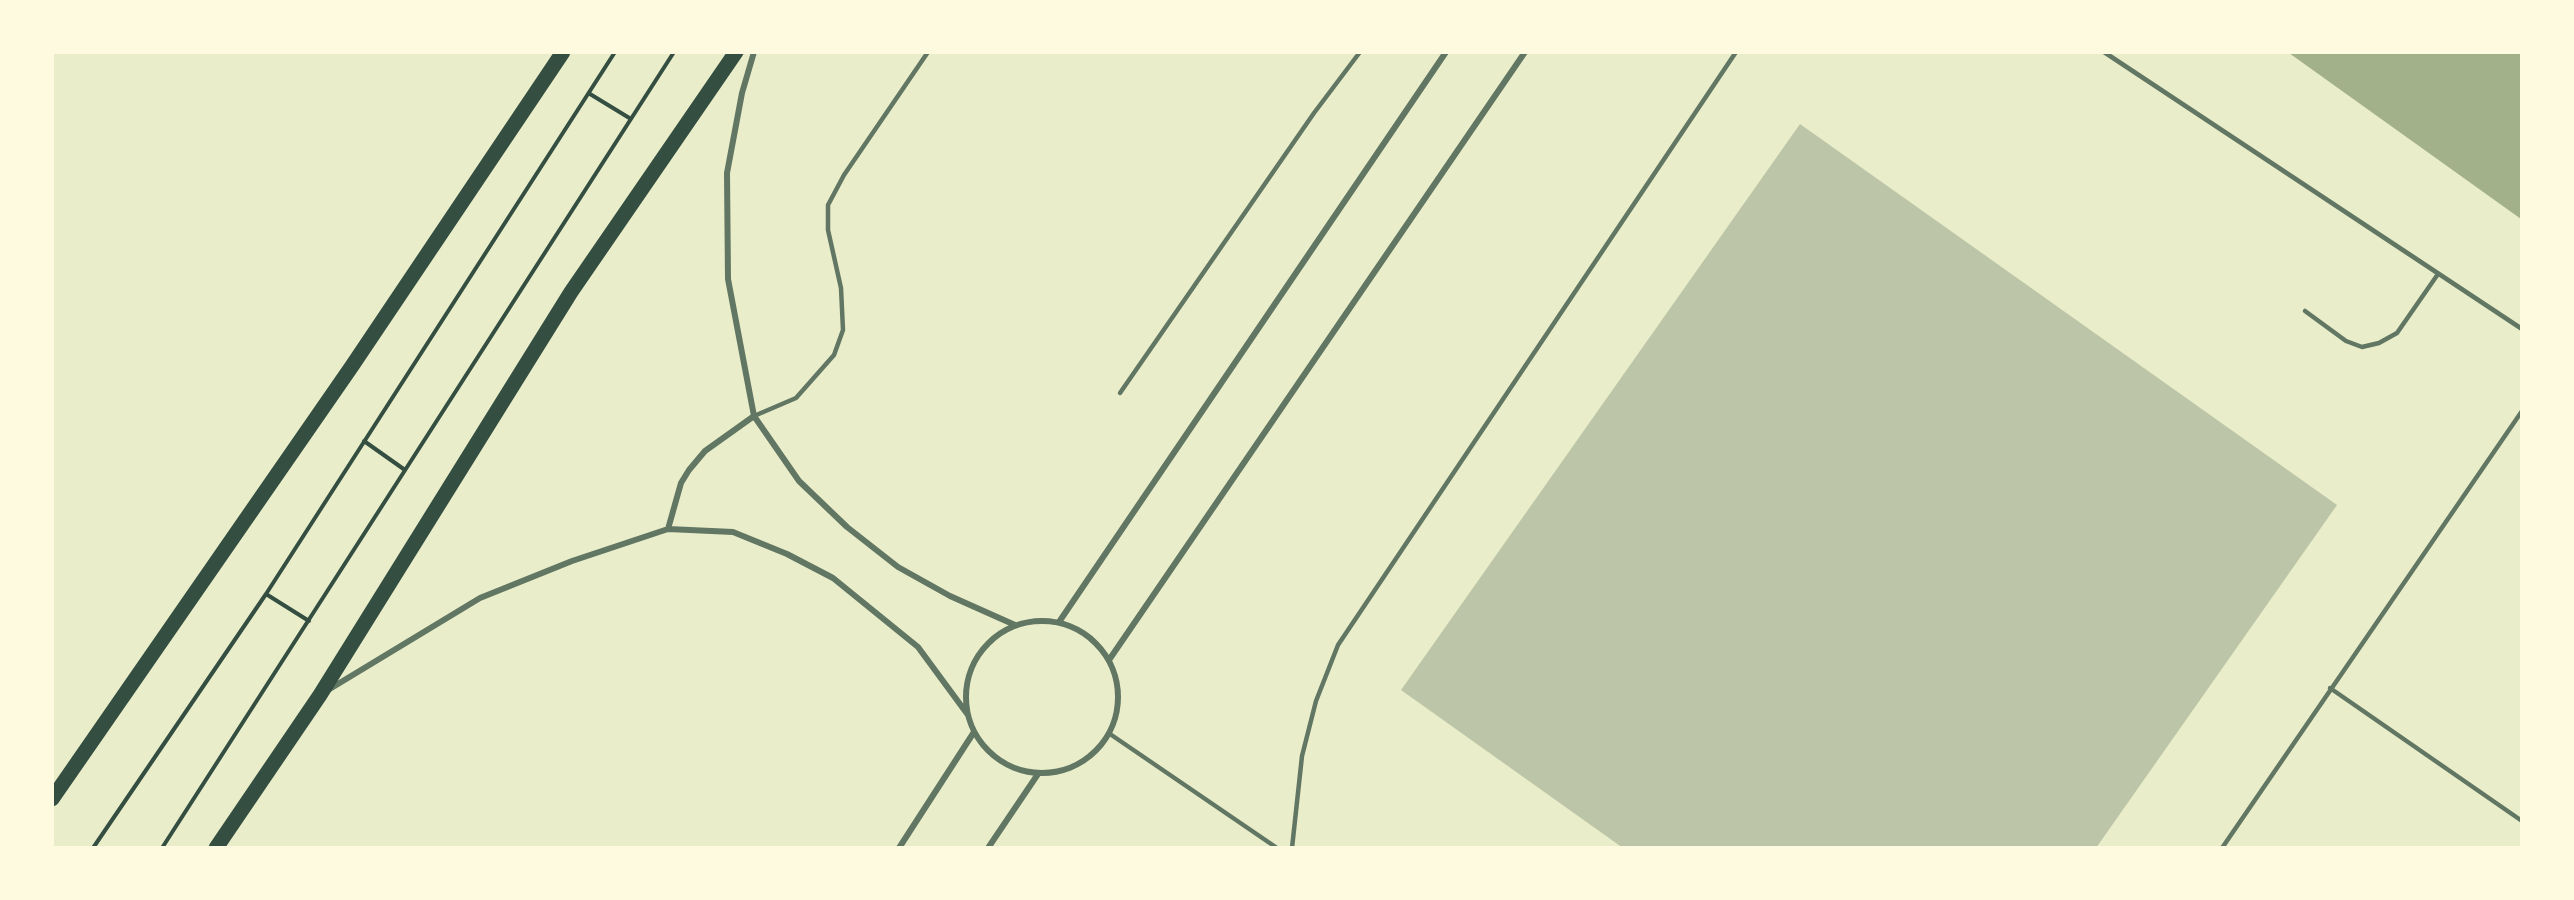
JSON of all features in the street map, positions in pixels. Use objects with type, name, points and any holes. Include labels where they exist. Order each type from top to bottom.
[{"type":"main road","points":[[52,799],[352,366],[563,52]]},
{"type":"main road","points":[[216,848],[320,695],[571,292],[736,52]]},
{"type":"street","points":[[754,52],[742,93],[727,173],[728,279],[753,416],[799,481],[847,527],[898,567],[950,596],[1015,625]]},
{"type":"street","points":[[1059,622],[1446,52]]},
{"type":"street","points":[[1109,660],[1525,52]]},
{"type":"street","points":[[668,529],[681,483],[689,470],[705,451],[753,416]]},
{"type":"street","points":[[320,695],[480,598],[572,561],[668,529],[733,532],[787,554],[833,578],[918,647],[968,716],[974,732],[986,749],[1000,761],[1018,770],[1038,774],[1059,772],[1080,764],[1097,751],[1110,734],[1118,710],[1117,684],[1109,660],[1096,643],[1079,630],[1059,622],[1037,620],[1015,625],[996,635],[980,651],[970,671],[966,693],[968,716]]},
{"type":"street","points":[[899,848],[974,732]]},
{"type":"street","points":[[988,848],[1038,774]]},
{"type":"lane","points":[[753,416],[796,398],[834,355],[843,330],[842,288],[828,230],[828,205],[844,175],[928,52]]},
{"type":"lane","points":[[1120,393],[1314,113],[1360,52]]},
{"type":"lane","points":[[1292,848],[1302,756],[1316,701],[1338,645],[1736,52]]},
{"type":"lane","points":[[2104,52],[2522,329]]},
{"type":"lane","points":[[2306,311],[2346,341],[2361,347],[2379,344],[2397,333],[2438,274]]},
{"type":"lane","points":[[2222,848],[2522,411]]},
{"type":"lane","points":[[2330,688],[2522,821]]},
{"type":"lane","points":[[1110,734],[1277,848]]},
{"type":"path","points":[[93,848],[266,594],[591,94],[615,52]]},
{"type":"path","points":[[162,848],[675,52]]},
{"type":"path","points":[[591,94],[631,120]]},
{"type":"path","points":[[364,441],[405,470]]},
{"type":"path","points":[[266,594],[309,621]]},
{"type":"shaded area","points":[[2289,53],[2521,53],[2521,219]]},
{"type":"building","points":[[1800,124],[2337,505],[2096,848],[1623,848],[1401,690]]}]
